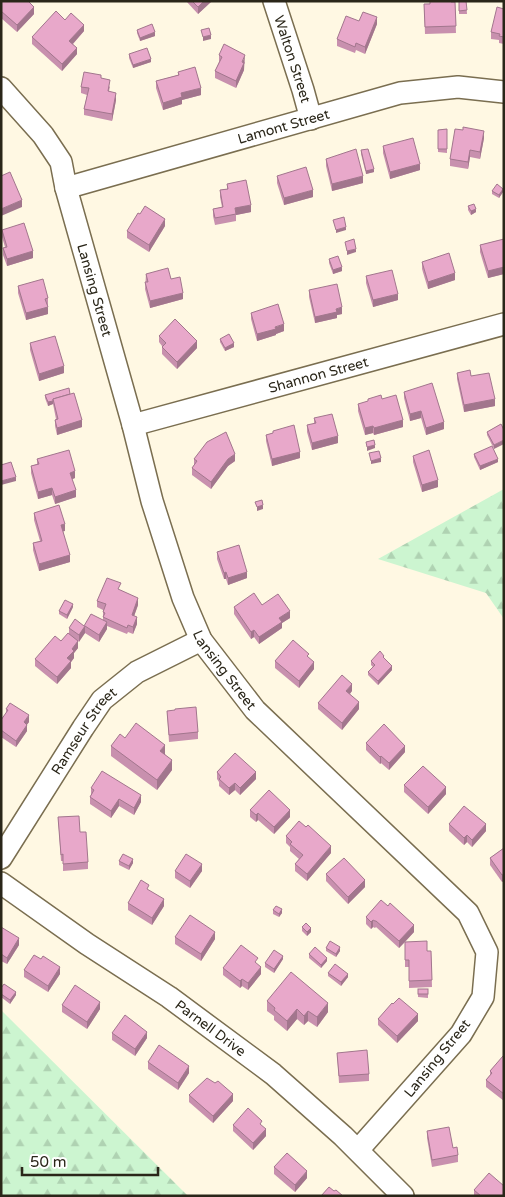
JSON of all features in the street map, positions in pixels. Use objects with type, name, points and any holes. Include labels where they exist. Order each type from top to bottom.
[{"type":"street","name":"Walton Street","points":[[274,1],[311,118]]},
{"type":"street","name":"Lamont Street","points":[[66,188],[400,93],[458,87],[504,92]]},
{"type":"street","name":"Lansing Street","points":[[1,88],[43,135],[60,162],[133,425],[152,501],[183,598],[201,640],[254,710],[468,913],[487,952],[483,997],[461,1034],[358,1150]]},
{"type":"street","name":"Shannon Street","points":[[133,425],[504,324]]},
{"type":"street","name":"Ramseur Street","points":[[1,858],[102,700],[137,672],[201,640]]},
{"type":"street","name":"Parnell Drive","points":[[1,883],[87,944],[169,997],[273,1074],[358,1150],[404,1196]]},
{"type":"green space","points":[[504,489],[504,619],[486,593],[378,559]]},
{"type":"green space","points":[[1,1010],[188,1196],[1,1196]]},
{"type":"building","points":[[1,1],[28,1],[34,7],[17,25],[1,11]]},
{"type":"building","points":[[192,1],[204,1],[198,7]]},
{"type":"building","points":[[430,1],[455,2],[456,26],[425,27],[424,4],[430,4]]},
{"type":"building","points":[[459,1],[466,1],[467,10],[459,11]]},
{"type":"building","points":[[497,7],[504,9],[504,37],[491,32]]},
{"type":"building","points":[[56,11],[65,20],[71,13],[84,25],[69,41],[77,48],[62,64],[32,37]]},
{"type":"building","points":[[363,12],[377,17],[365,47],[356,43],[355,47],[337,39],[346,16],[359,21]]},
{"type":"building","points":[[152,24],[155,32],[140,38],[137,30]]},
{"type":"building","points":[[209,28],[211,35],[203,37],[201,30]]},
{"type":"building","points":[[224,44],[245,55],[242,62],[244,63],[236,81],[215,71],[222,57],[219,55]]},
{"type":"building","points":[[147,48],[151,59],[133,65],[129,54]]},
{"type":"building","points":[[195,67],[201,88],[181,93],[182,97],[163,103],[156,81],[179,75],[178,72]]},
{"type":"building","points":[[84,72],[101,75],[101,78],[110,80],[108,91],[116,93],[112,114],[84,109],[89,88],[81,87]]},
{"type":"building","points":[[463,127],[484,131],[480,152],[470,150],[468,162],[450,159],[455,129],[463,130]]},
{"type":"building","points":[[447,129],[447,149],[438,149],[438,130]]},
{"type":"building","points":[[413,138],[420,164],[390,172],[383,146]]},
{"type":"building","points":[[356,149],[363,176],[332,184],[326,159]]},
{"type":"building","points":[[368,149],[374,169],[366,171],[361,150]]},
{"type":"building","points":[[306,167],[313,190],[284,198],[277,176]]},
{"type":"building","points":[[10,172],[22,200],[1,209],[1,176]]},
{"type":"building","points":[[246,180],[251,205],[235,208],[236,214],[215,218],[213,209],[223,207],[220,190],[228,189],[227,184]]},
{"type":"building","points":[[497,184],[503,189],[499,195],[492,191]]},
{"type":"building","points":[[474,204],[476,209],[471,211],[468,206]]},
{"type":"building","points":[[145,206],[165,219],[149,245],[127,231],[138,213],[140,214]]},
{"type":"building","points":[[344,217],[346,227],[336,230],[333,220]]},
{"type":"building","points":[[24,223],[33,251],[7,259],[3,248],[7,247],[2,230]]},
{"type":"building","points":[[354,239],[356,249],[347,251],[345,242]]},
{"type":"building","points":[[504,239],[504,267],[488,271],[480,245]]},
{"type":"building","points":[[449,253],[455,273],[428,282],[422,262]]},
{"type":"building","points":[[338,256],[342,267],[333,270],[329,259]]},
{"type":"building","points":[[168,268],[171,279],[180,277],[183,293],[150,301],[145,282],[148,282],[146,274]]},
{"type":"building","points":[[392,270],[398,294],[373,300],[366,276]]},
{"type":"building","points":[[43,279],[48,298],[45,299],[48,307],[26,313],[18,286]]},
{"type":"building","points":[[337,284],[342,307],[336,309],[337,312],[315,317],[309,290]]},
{"type":"building","points":[[278,304],[284,324],[275,327],[276,329],[257,334],[251,313]]},
{"type":"building","points":[[175,319],[197,341],[177,362],[162,347],[166,343],[159,336]]},
{"type":"building","points":[[229,334],[234,343],[225,348],[220,339]]},
{"type":"building","points":[[55,336],[64,366],[39,374],[30,343]]},
{"type":"building","points":[[470,370],[471,376],[489,373],[495,399],[464,405],[457,373]]},
{"type":"building","points":[[432,383],[444,422],[426,428],[421,411],[410,414],[404,392]]},
{"type":"building","points":[[69,388],[70,394],[48,402],[45,395]]},
{"type":"building","points":[[74,393],[82,420],[57,428],[55,420],[58,419],[53,399]]},
{"type":"building","points":[[381,395],[382,399],[396,395],[403,420],[374,428],[373,426],[365,428],[358,404]]},
{"type":"building","points":[[332,414],[338,436],[312,443],[307,425],[316,423],[314,418]]},
{"type":"building","points":[[501,424],[504,430],[504,440],[494,445],[487,432]]},
{"type":"building","points":[[294,425],[300,452],[272,459],[266,435]]},
{"type":"building","points":[[226,432],[235,454],[228,459],[211,482],[192,468],[197,461],[194,459],[207,442]]},
{"type":"building","points":[[374,440],[375,445],[367,447],[366,442]]},
{"type":"building","points":[[492,446],[498,459],[480,466],[474,454]]},
{"type":"building","points":[[69,450],[75,471],[70,473],[76,490],[55,497],[52,488],[38,492],[31,466],[39,464],[37,459]]},
{"type":"building","points":[[429,450],[438,480],[422,485],[413,456]]},
{"type":"building","points":[[379,451],[381,458],[371,461],[369,453]]},
{"type":"building","points":[[11,462],[16,477],[1,481],[1,465]]},
{"type":"building","points":[[262,500],[263,505],[257,507],[255,502]]},
{"type":"building","points":[[59,505],[65,524],[61,525],[70,555],[39,564],[33,543],[42,541],[34,513]]},
{"type":"building","points":[[239,545],[247,572],[228,578],[226,572],[224,573],[217,552]]},
{"type":"building","points":[[107,578],[121,583],[118,589],[138,598],[132,615],[137,617],[133,627],[128,625],[127,628],[103,617],[106,604],[97,601]]},
{"type":"building","points":[[254,593],[262,605],[278,594],[290,611],[279,618],[282,622],[259,637],[254,630],[251,632],[234,607]]},
{"type":"building","points":[[65,600],[73,604],[67,615],[59,611]]},
{"type":"building","points":[[91,614],[107,622],[99,635],[85,626],[79,635],[69,628],[75,619],[84,626]]},
{"type":"building","points":[[68,633],[78,641],[72,649],[74,651],[67,658],[71,661],[57,677],[35,659],[55,636],[61,641]]},
{"type":"building","points":[[293,640],[309,654],[307,656],[314,662],[299,681],[275,661]]},
{"type":"building","points":[[380,651],[392,666],[378,681],[368,672],[375,665],[371,661]]},
{"type":"building","points":[[342,675],[352,684],[346,691],[359,702],[342,723],[318,703]]},
{"type":"building","points":[[10,703],[29,715],[24,722],[27,725],[16,741],[1,730],[1,720],[8,710],[6,709]]},
{"type":"building","points":[[196,707],[198,732],[169,735],[167,711]]},
{"type":"building","points":[[136,723],[165,745],[160,751],[172,760],[157,780],[111,746],[120,734],[125,738]]},
{"type":"building","points":[[384,724],[405,746],[389,763],[366,743]]},
{"type":"building","points":[[235,753],[256,772],[240,788],[235,783],[229,788],[219,779],[221,777],[217,772]]},
{"type":"building","points":[[423,766],[446,787],[428,807],[404,785]]},
{"type":"building","points":[[102,771],[141,795],[134,808],[119,799],[111,811],[90,797],[94,790],[91,788]]},
{"type":"building","points":[[269,790],[290,810],[274,827],[258,813],[256,815],[250,810]]},
{"type":"building","points":[[464,806],[486,824],[472,840],[467,835],[464,838],[449,824]]},
{"type":"building","points":[[79,816],[80,832],[86,832],[88,862],[63,864],[58,817]]},
{"type":"building","points":[[299,821],[306,827],[308,825],[331,846],[307,874],[295,864],[303,855],[290,844],[292,842],[286,836]]},
{"type":"building","points":[[504,848],[504,874],[502,875],[490,858]]},
{"type":"building","points":[[123,854],[133,859],[129,866],[119,861]]},
{"type":"building","points":[[186,854],[202,864],[190,881],[175,871]]},
{"type":"building","points":[[344,858],[365,880],[348,897],[326,874]]},
{"type":"building","points":[[141,880],[149,885],[147,889],[164,899],[152,918],[128,903]]},
{"type":"building","points":[[381,900],[388,906],[390,903],[414,925],[399,941],[376,921],[373,920],[371,922],[366,917]]},
{"type":"building","points":[[276,906],[282,909],[279,914],[273,910]]},
{"type":"building","points":[[190,915],[215,932],[201,954],[175,937]]},
{"type":"building","points":[[306,923],[311,928],[307,932],[302,927]]},
{"type":"building","points":[[1,927],[19,938],[7,958],[1,954]]},
{"type":"building","points":[[330,941],[340,947],[336,954],[326,948]]},
{"type":"building","points":[[427,941],[427,951],[431,951],[432,980],[409,981],[409,960],[405,960],[405,942]]},
{"type":"building","points":[[241,945],[258,958],[255,962],[261,967],[248,983],[242,979],[240,981],[223,968]]},
{"type":"building","points":[[315,947],[327,958],[321,965],[309,954]]},
{"type":"building","points":[[274,950],[283,956],[274,969],[265,963]]},
{"type":"building","points":[[34,955],[41,959],[43,956],[60,967],[48,986],[24,970]]},
{"type":"building","points":[[335,964],[348,974],[341,982],[328,973]]},
{"type":"building","points":[[291,972],[328,1003],[317,1017],[308,1011],[304,1016],[297,1009],[287,1021],[267,1001]]},
{"type":"building","points":[[4,984],[16,992],[10,1000],[1,994],[1,988]]},
{"type":"building","points":[[75,985],[100,1002],[87,1022],[62,1005]]},
{"type":"building","points":[[418,989],[428,989],[428,994],[418,994]]},
{"type":"building","points":[[399,998],[418,1014],[397,1036],[378,1019]]},
{"type":"building","points":[[125,1015],[147,1032],[135,1049],[112,1033]]},
{"type":"building","points":[[159,1045],[189,1066],[178,1083],[148,1062]]},
{"type":"building","points":[[367,1050],[369,1074],[339,1076],[337,1053]]},
{"type":"building","points":[[503,1056],[504,1094],[486,1080],[492,1073],[490,1071]]},
{"type":"building","points":[[207,1078],[215,1083],[218,1081],[233,1094],[213,1116],[189,1095]]},
{"type":"building","points":[[248,1108],[262,1121],[260,1124],[266,1129],[253,1143],[233,1125]]},
{"type":"building","points":[[449,1127],[453,1148],[457,1147],[458,1155],[432,1160],[427,1131]]},
{"type":"building","points":[[287,1153],[307,1171],[295,1185],[274,1167]]},
{"type":"building","points":[[489,1173],[504,1186],[504,1196],[481,1196],[474,1190]]},
{"type":"building","points":[[329,1187],[334,1191],[336,1190],[343,1196],[321,1196]]}]
